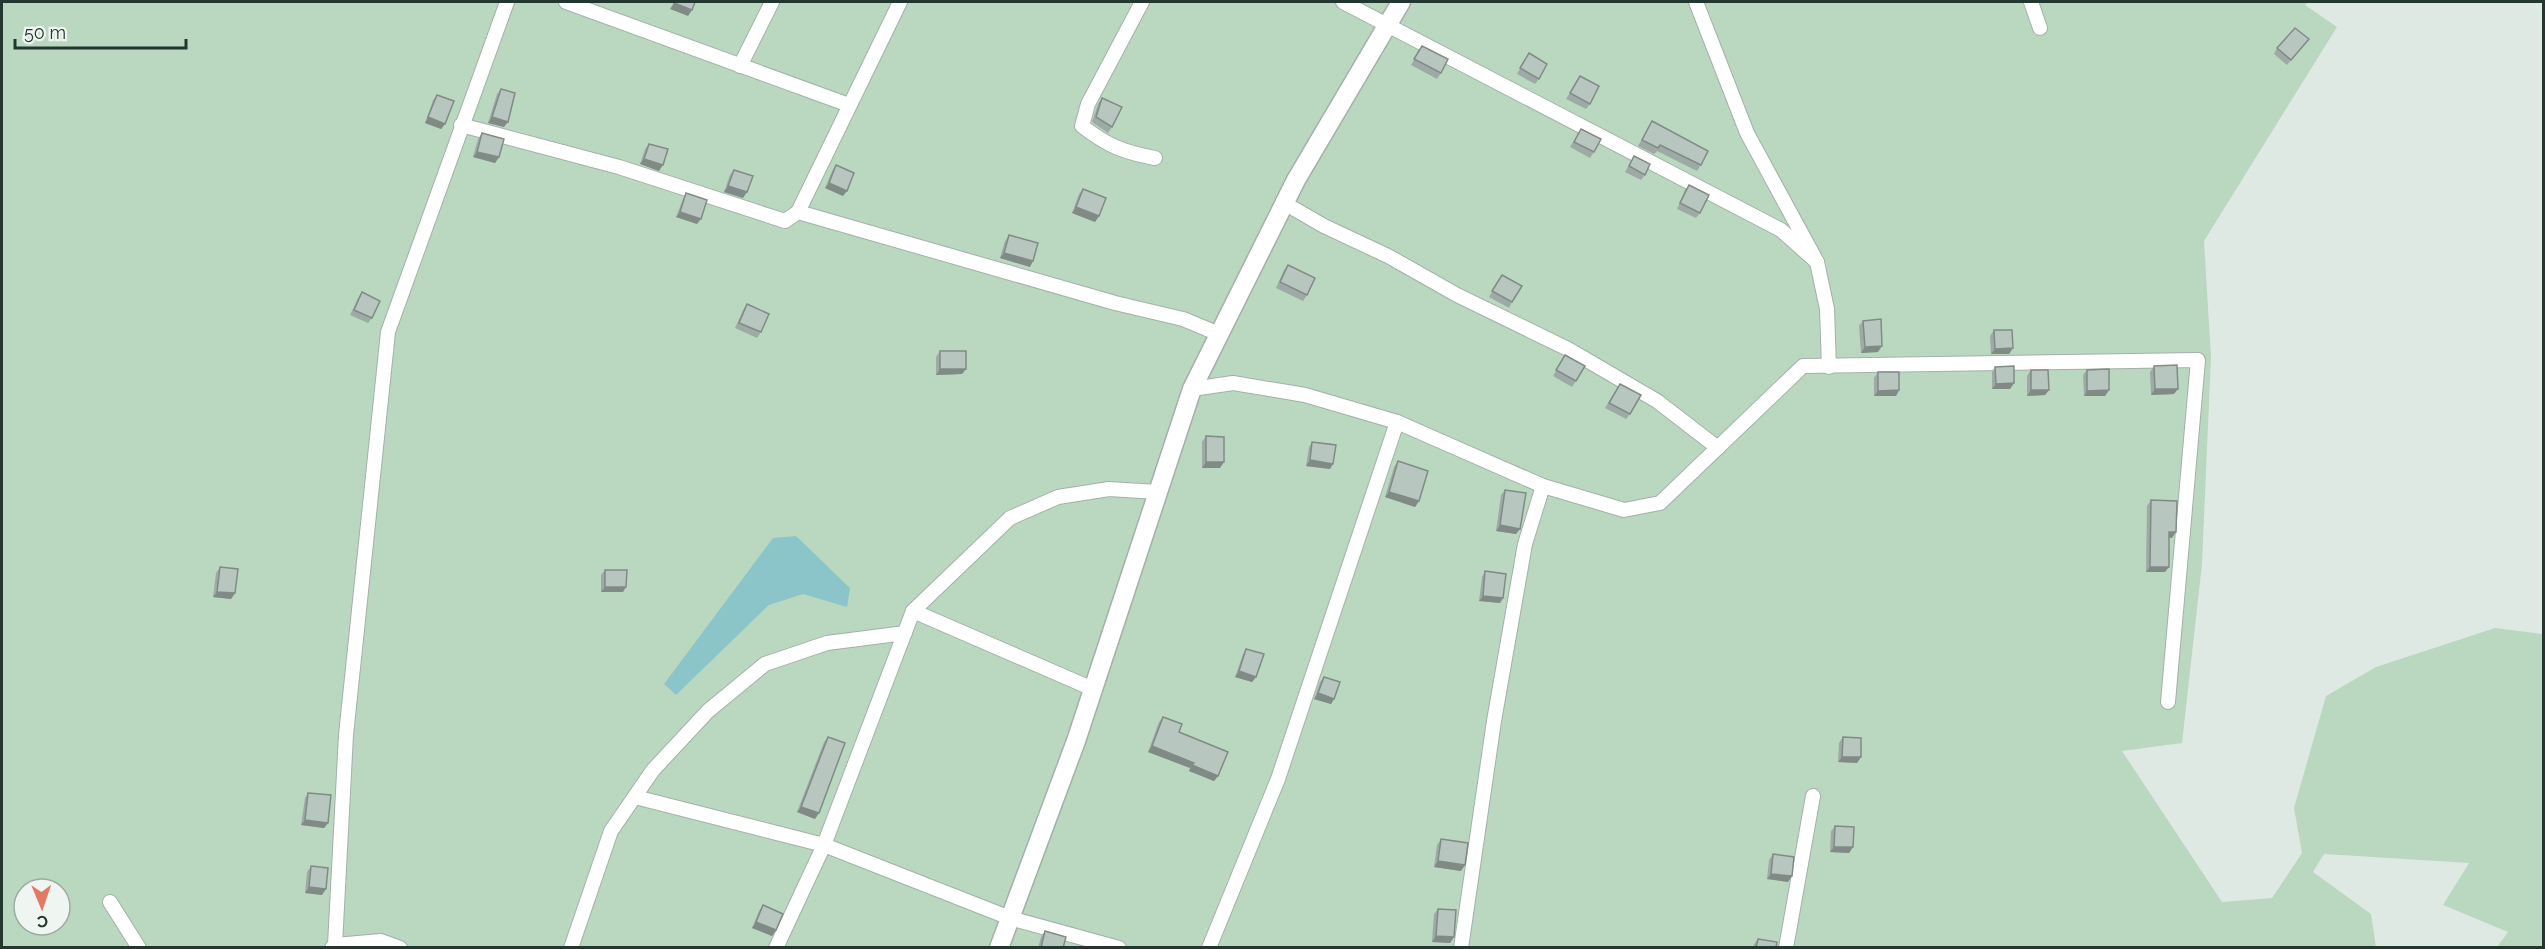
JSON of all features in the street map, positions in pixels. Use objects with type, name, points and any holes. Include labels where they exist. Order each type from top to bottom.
[{"type":"street","points":[[999,948],[1093,689],[1192,388],[1284,203],[1387,22],[1401,2]]},
{"type":"lane","points":[[400,948],[381,941],[334,946],[346,735],[388,332],[507,2]]},
{"type":"lane","points":[[566,2],[849,105]]},
{"type":"lane","points":[[740,66],[772,2]]},
{"type":"lane","points":[[461,125],[619,167],[785,221],[798,212],[900,2]]},
{"type":"lane","points":[[1142,2],[1088,104],[1082,126],[1103,143],[1124,153],[1155,158]]},
{"type":"lane","points":[[1343,2],[1387,22],[1781,230],[1817,262]]},
{"type":"lane","points":[[1696,2],[1747,133],[1817,262],[1827,309],[1829,367]]},
{"type":"lane","points":[[2031,2],[2040,28]]},
{"type":"lane","points":[[1284,203],[1324,226],[1388,256],[1457,295],[1568,349],[1657,401],[1718,448]]},
{"type":"lane","points":[[798,212],[1104,300],[1183,319],[1220,334]]},
{"type":"lane","points":[[1192,388],[1233,382],[1305,394],[1397,422],[1544,486],[1624,510],[1660,503],[1803,366],[2198,360],[2168,702]]},
{"type":"lane","points":[[1209,948],[1278,779],[1397,422]]},
{"type":"lane","points":[[1461,948],[1494,721],[1523,555],[1544,486]]},
{"type":"lane","points":[[776,948],[824,845],[914,611],[1010,518],[1058,496],[1109,489],[1158,492]]},
{"type":"lane","points":[[914,611],[1093,689]]},
{"type":"lane","points":[[571,948],[611,831],[653,770],[708,711],[765,664],[827,643],[905,633]]},
{"type":"lane","points":[[635,796],[824,845],[1010,918],[1119,948]]},
{"type":"lane","points":[[1786,948],[1813,796]]},
{"type":"lane","points":[[110,902],[139,948]]},
{"type":"green space","points":[[2,2],[2308,2],[2305,5],[2337,27],[2204,241],[2211,357],[2202,564],[2182,743],[2122,751],[2222,902],[2272,898],[2302,853],[2294,808],[2326,696],[2376,667],[2495,628],[2543,634],[2543,947],[2497,947],[2508,932],[2443,905],[2469,863],[2324,854],[2313,872],[2371,914],[2376,947],[2,948]]},
{"type":"water","points":[[796,536],[850,588],[847,607],[803,594],[769,605],[676,695],[664,684],[773,538]]},
{"type":"building","points":[[675,2],[695,2],[692,10]]},
{"type":"building","points":[[2295,28],[2309,39],[2291,60],[2277,48]]},
{"type":"building","points":[[1422,46],[1448,59],[1441,73],[1414,59]]},
{"type":"building","points":[[1529,53],[1547,64],[1539,79],[1520,68]]},
{"type":"building","points":[[1580,76],[1599,86],[1590,104],[1570,93]]},
{"type":"building","points":[[501,89],[515,93],[508,122],[492,117]]},
{"type":"building","points":[[437,95],[454,101],[445,124],[428,117]]},
{"type":"building","points":[[1102,98],[1122,107],[1112,127],[1096,117]]},
{"type":"building","points":[[1652,121],[1708,151],[1701,165],[1660,145],[1658,148],[1642,140]]},
{"type":"building","points":[[1581,129],[1601,139],[1594,152],[1574,142]]},
{"type":"building","points":[[482,133],[504,139],[499,157],[477,152]]},
{"type":"building","points":[[649,144],[668,149],[663,165],[644,159]]},
{"type":"building","points":[[1634,156],[1650,164],[1645,175],[1629,166]]},
{"type":"building","points":[[836,165],[854,173],[847,191],[829,183]]},
{"type":"building","points":[[734,170],[753,176],[747,192],[728,186]]},
{"type":"building","points":[[1689,185],[1709,195],[1700,213],[1680,203]]},
{"type":"building","points":[[1083,189],[1106,198],[1099,216],[1076,207]]},
{"type":"building","points":[[686,193],[707,200],[701,219],[680,212]]},
{"type":"building","points":[[1009,235],[1038,243],[1033,261],[1004,253]]},
{"type":"building","points":[[1288,265],[1315,278],[1307,295],[1280,282]]},
{"type":"building","points":[[1502,275],[1522,286],[1512,302],[1492,291]]},
{"type":"building","points":[[362,292],[380,301],[372,318],[354,310]]},
{"type":"building","points":[[747,304],[769,314],[761,332],[739,323]]},
{"type":"building","points":[[1881,319],[1882,346],[1865,347],[1863,321]]},
{"type":"building","points":[[1994,330],[2012,330],[2013,348],[1995,349]]},
{"type":"building","points":[[940,351],[966,351],[966,369],[940,369]]},
{"type":"building","points":[[1565,355],[1585,366],[1576,381],[1556,370]]},
{"type":"building","points":[[2177,365],[2178,389],[2155,389],[2154,366]]},
{"type":"building","points":[[2014,366],[2014,383],[1996,384],[1995,367]]},
{"type":"building","points":[[2109,369],[2109,390],[2087,391],[2087,370]]},
{"type":"building","points":[[2031,370],[2048,370],[2049,390],[2031,390]]},
{"type":"building","points":[[1878,372],[1899,372],[1899,390],[1878,391]]},
{"type":"building","points":[[1620,384],[1641,395],[1630,414],[1609,403]]},
{"type":"building","points":[[1206,436],[1224,437],[1224,462],[1206,462]]},
{"type":"building","points":[[1312,442],[1336,445],[1333,464],[1310,460]]},
{"type":"building","points":[[1398,461],[1428,471],[1419,501],[1389,492]]},
{"type":"building","points":[[1505,490],[1526,493],[1520,529],[1500,525]]},
{"type":"building","points":[[2151,500],[2177,501],[2176,532],[2169,532],[2169,567],[2150,567]]},
{"type":"building","points":[[220,567],[238,569],[235,593],[217,592]]},
{"type":"building","points":[[605,570],[627,570],[626,587],[605,587]]},
{"type":"building","points":[[1485,571],[1506,574],[1503,598],[1483,596]]},
{"type":"building","points":[[1246,649],[1264,654],[1256,677],[1239,671]]},
{"type":"building","points":[[1324,677],[1340,682],[1334,699],[1318,693]]},
{"type":"building","points":[[1163,717],[1182,724],[1179,732],[1228,752],[1218,776],[1192,765],[1194,763],[1152,746]]},
{"type":"building","points":[[828,737],[845,743],[819,813],[801,807]]},
{"type":"building","points":[[1843,737],[1861,738],[1861,757],[1842,757]]},
{"type":"building","points":[[308,793],[331,795],[328,823],[305,820]]},
{"type":"building","points":[[1835,826],[1854,827],[1853,847],[1834,847]]},
{"type":"building","points":[[1441,839],[1468,843],[1465,865],[1438,861]]},
{"type":"building","points":[[1773,854],[1794,857],[1792,876],[1771,874]]},
{"type":"building","points":[[311,866],[328,868],[326,889],[309,887]]},
{"type":"building","points":[[763,905],[783,914],[776,930],[756,922]]},
{"type":"building","points":[[1438,909],[1456,910],[1454,937],[1436,936]]},
{"type":"building","points":[[1045,931],[1066,937],[1063,948],[1041,948]]},
{"type":"building","points":[[1758,939],[1777,942],[1776,948],[1756,948]]}]
